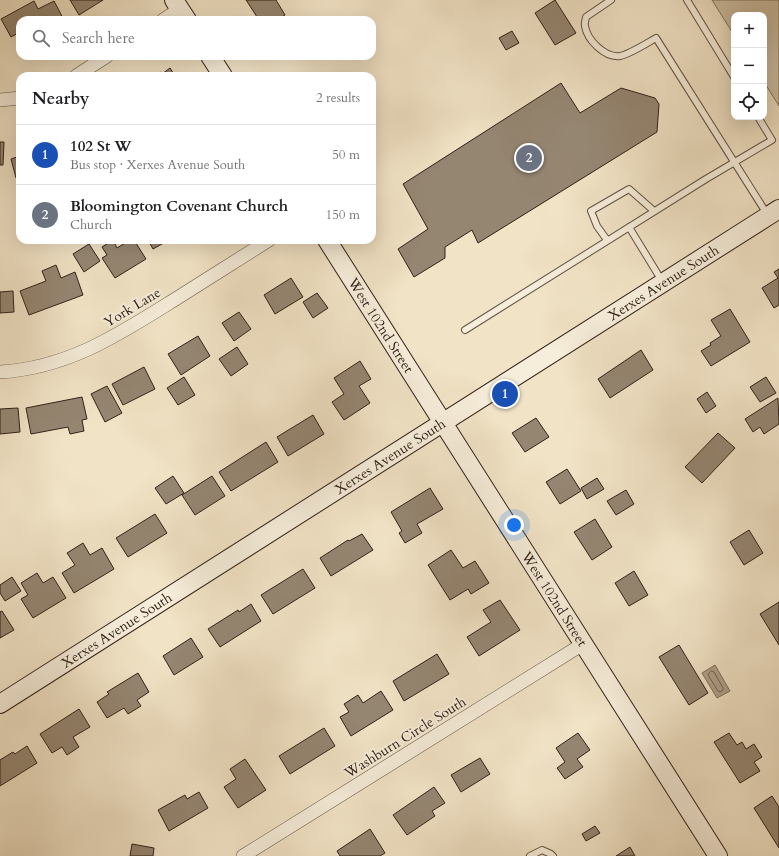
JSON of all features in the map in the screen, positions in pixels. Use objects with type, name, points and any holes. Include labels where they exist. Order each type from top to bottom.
[{"type":"street","points":[[170,16],[181,10]]},
{"type":"street","points":[[82,72],[101,60]]},
{"type":"street","points":[[213,60],[220,72]]},
{"type":"street","points":[[0,100],[16,98]]},
{"type":"street","name":"Xerxes Avenue South","points":[[0,704],[774,212]]},
{"type":"street","name":"York Lane","points":[[0,372],[15,371],[55,362],[93,348],[128,329],[263,244]]},
{"type":"street","name":"West 102nd Street","points":[[330,244],[718,856]]},
{"type":"street","name":"Washburn Circle South","points":[[243,856],[583,644]]},
{"type":"lane","points":[[611,0],[586,17],[585,26],[590,39],[604,53],[619,56],[643,46],[656,38],[734,162],[774,212]]},
{"type":"lane","points":[[687,0],[731,72]]},
{"type":"lane","points":[[465,330],[654,211],[772,140],[760,120]]},
{"type":"lane","points":[[608,240],[597,226],[591,211],[629,189],[654,211]]},
{"type":"lane","points":[[629,227],[663,282]]},
{"type":"lane","points":[[530,856],[542,850],[553,856]]},
{"type":"shaded area","points":[[712,0],[779,0],[779,106],[767,87],[767,12],[731,12],[731,30]]},
{"type":"water","points":[[715,665],[730,691],[717,698],[702,673]]},
{"type":"building","points":[[70,0],[103,0],[79,15]]},
{"type":"building","points":[[246,0],[276,0],[285,15],[283,16],[256,16]]},
{"type":"building","points":[[555,0],[576,33],[555,45],[535,13]]},
{"type":"building","points":[[34,1],[38,9],[54,1],[62,16],[16,16],[16,34],[11,37],[1,19]]},
{"type":"building","points":[[512,31],[519,43],[506,50],[499,38]]},
{"type":"building","points":[[170,68],[172,72],[165,72]]},
{"type":"building","points":[[561,83],[580,113],[621,88],[655,98],[659,104],[657,132],[478,243],[472,230],[445,247],[445,258],[414,277],[398,249],[428,229],[403,184]]},
{"type":"building","points":[[0,142],[4,142],[3,165],[0,165]]},
{"type":"building","points":[[16,157],[16,178],[11,159]]},
{"type":"building","points":[[89,244],[100,261],[84,272],[73,254]]},
{"type":"building","points":[[107,244],[115,244],[117,248],[124,244],[137,244],[146,259],[115,278],[102,258],[107,255],[102,247]]},
{"type":"building","points":[[150,244],[162,244],[153,249]]},
{"type":"building","points":[[56,265],[61,278],[75,272],[83,295],[29,315],[20,291],[46,281],[42,271]]},
{"type":"building","points":[[779,269],[779,305],[774,308],[762,288],[778,278],[774,272]]},
{"type":"building","points":[[291,278],[303,297],[275,314],[264,295]]},
{"type":"building","points":[[13,291],[14,312],[0,313],[0,292]]},
{"type":"building","points":[[317,293],[328,308],[313,318],[303,302]]},
{"type":"building","points":[[730,309],[750,342],[711,366],[701,351],[721,336],[711,320]]},
{"type":"building","points":[[239,312],[251,329],[234,341],[222,323]]},
{"type":"building","points":[[198,336],[210,356],[181,375],[168,354]]},
{"type":"building","points":[[237,347],[248,364],[231,376],[219,359]]},
{"type":"building","points":[[641,350],[653,370],[610,398],[598,379]]},
{"type":"building","points":[[360,361],[371,379],[359,386],[370,403],[344,420],[332,402],[344,394],[334,378]]},
{"type":"building","points":[[144,367],[155,389],[123,405],[112,384]]},
{"type":"building","points":[[184,377],[195,395],[178,405],[167,388]]},
{"type":"building","points":[[766,377],[776,393],[760,402],[750,387]]},
{"type":"building","points":[[107,386],[122,413],[105,422],[91,394]]},
{"type":"building","points":[[707,392],[716,406],[706,413],[697,399]]},
{"type":"building","points":[[82,397],[87,419],[82,420],[84,431],[70,434],[68,427],[31,434],[26,408]]},
{"type":"building","points":[[778,398],[779,424],[764,434],[760,427],[753,432],[745,419]]},
{"type":"building","points":[[18,408],[20,432],[0,434],[0,409]]},
{"type":"building","points":[[313,415],[324,434],[288,456],[277,437]]},
{"type":"building","points":[[536,418],[549,437],[525,452],[512,433]]},
{"type":"building","points":[[718,433],[735,448],[702,483],[685,467]]},
{"type":"building","points":[[266,442],[278,462],[231,491],[219,472]]},
{"type":"building","points":[[567,469],[581,491],[560,504],[546,482]]},
{"type":"building","points":[[173,476],[184,493],[166,504],[155,488]]},
{"type":"building","points":[[212,476],[225,496],[195,515],[182,495]]},
{"type":"building","points":[[597,478],[604,489],[587,499],[581,488]]},
{"type":"building","points":[[430,488],[443,509],[417,524],[422,533],[405,543],[399,533],[402,531],[391,512]]},
{"type":"building","points":[[626,490],[634,504],[616,515],[607,501]]},
{"type":"building","points":[[155,514],[167,533],[128,557],[116,538]]},
{"type":"building","points":[[595,519],[612,547],[592,560],[574,532]]},
{"type":"building","points":[[749,530],[763,553],[744,565],[730,542]]},
{"type":"building","points":[[362,534],[373,550],[331,576],[320,558],[348,540],[349,541]]},
{"type":"building","points":[[83,543],[90,555],[102,548],[114,569],[74,593],[62,573],[75,565],[67,553]]},
{"type":"building","points":[[451,550],[463,568],[475,561],[489,583],[471,594],[468,589],[450,600],[428,565]]},
{"type":"building","points":[[303,569],[315,588],[273,614],[261,595]]},
{"type":"building","points":[[634,571],[648,595],[629,606],[615,583]]},
{"type":"building","points":[[37,573],[43,583],[53,577],[66,598],[33,618],[21,599],[28,595],[21,583]]},
{"type":"building","points":[[12,577],[21,591],[5,601],[0,593],[0,585]]},
{"type":"building","points":[[500,600],[520,630],[479,656],[467,637],[491,622],[483,610]]},
{"type":"building","points":[[779,602],[779,645],[760,614]]},
{"type":"building","points":[[251,604],[261,621],[220,647],[208,629],[238,610],[239,612]]},
{"type":"building","points":[[2,611],[14,630],[0,638],[0,612]]},
{"type":"building","points":[[191,638],[203,657],[174,675],[163,656]]},
{"type":"building","points":[[679,645],[708,693],[689,705],[659,657]]},
{"type":"building","points":[[437,654],[449,674],[404,701],[393,681]]},
{"type":"building","points":[[138,673],[149,692],[137,700],[141,706],[128,714],[124,708],[107,718],[97,702],[109,694],[107,692]]},
{"type":"building","points":[[381,691],[393,710],[351,736],[340,717],[349,712],[344,704],[358,695],[363,703]]},
{"type":"building","points":[[79,709],[90,727],[73,737],[79,747],[67,755],[62,747],[52,753],[40,734]]},
{"type":"building","points":[[324,728],[335,746],[290,774],[279,756]]},
{"type":"building","points":[[578,733],[590,750],[577,759],[583,767],[565,779],[557,768],[565,762],[556,748]]},
{"type":"building","points":[[729,733],[737,745],[742,742],[746,749],[754,744],[762,757],[754,762],[760,771],[740,783],[714,742]]},
{"type":"building","points":[[27,746],[37,763],[0,786],[0,760],[13,752],[15,754]]},
{"type":"building","points":[[480,758],[490,774],[461,792],[451,775]]},
{"type":"building","points":[[245,759],[266,790],[238,808],[224,787],[236,779],[230,769]]},
{"type":"building","points":[[434,787],[445,803],[432,811],[435,816],[407,835],[393,815]]},
{"type":"building","points":[[199,792],[208,808],[169,831],[158,810],[185,795],[187,799]]},
{"type":"building","points":[[772,796],[779,807],[779,848],[754,808]]},
{"type":"building","points":[[595,826],[600,833],[586,841],[582,834]]},
{"type":"building","points":[[370,829],[385,853],[380,856],[340,856],[337,851]]},
{"type":"building","points":[[132,844],[154,848],[153,856],[130,856]]},
{"type":"building","points":[[630,847],[635,856],[616,856]]},
{"type":"place","name":"Bloomington Covenant Church","points":[[529,158]]},
{"type":"place","name":"102 St W","points":[[505,394]]}]
